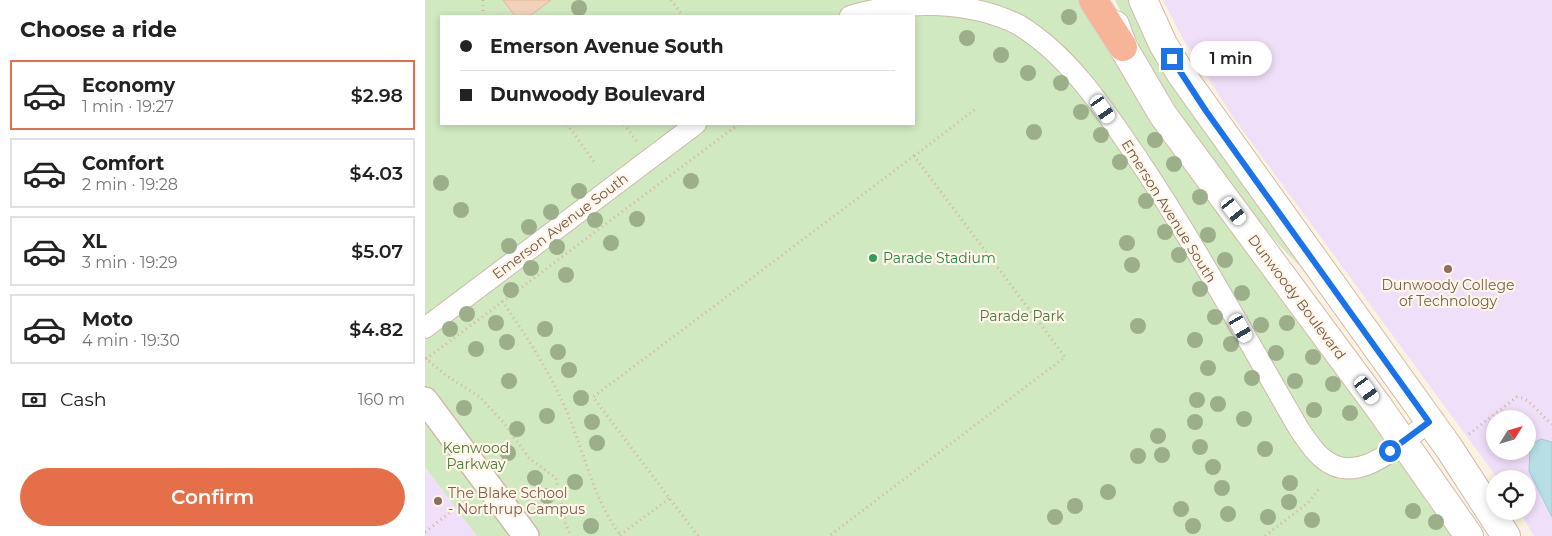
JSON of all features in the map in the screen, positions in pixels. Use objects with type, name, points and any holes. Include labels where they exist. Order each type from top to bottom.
[{"type":"highway","points":[[1093,0],[1123,47]]},
{"type":"main road","name":"Dunwoody Boulevard","points":[[1106,0],[1123,47],[1163,115],[1403,441],[1469,536]]},
{"type":"main road","points":[[1143,0],[1163,44],[1181,74],[1485,500],[1506,536]]},
{"type":"street","name":"Emerson Avenue South","points":[[854,15],[899,4],[922,2],[954,2],[975,6],[1019,25],[1059,56],[1085,86],[1157,187],[1299,429],[1320,457],[1337,467],[1346,469],[1362,468],[1377,461],[1429,422]]},
{"type":"street","name":"Emerson Avenue South","points":[[425,328],[695,125]]},
{"type":"street","points":[[425,400],[526,536]]},
{"type":"path","points":[[483,0],[483,15]]},
{"type":"path","points":[[671,0],[682,15]]},
{"type":"path","points":[[698,536],[593,397],[977,108]]},
{"type":"path","points":[[568,125],[595,163]]},
{"type":"path","points":[[625,125],[640,145]]},
{"type":"path","points":[[571,536],[566,525],[556,478],[529,458],[503,422],[480,397],[447,376],[425,358],[738,125]]},
{"type":"path","points":[[829,536],[1065,358],[914,156]]},
{"type":"path","points":[[502,301],[535,348],[555,383],[570,419],[595,492],[609,520],[620,536],[670,498]]},
{"type":"path","points":[[1465,437],[1517,397],[1527,399],[1542,417],[1552,424]]},
{"type":"path","points":[[425,532],[487,484]]},
{"type":"path","points":[[1265,536],[1308,503],[1319,490]]},
{"type":"shaded area","name":"Dunwoody College of Technology","points":[[1163,0],[1552,0],[1552,536],[1534,536],[1524,520],[1536,520],[1536,470],[1491,470],[1235,120],[1183,39]]},
{"type":"shaded area","name":"The Blake School - Northrup Campus","points":[[425,467],[477,536],[425,536]]},
{"type":"green space","name":"Parade Park","points":[[425,0],[1084,0],[1109,51],[1164,137],[1455,536],[477,536],[425,467]]},
{"type":"green space","points":[[1115,0],[1135,0],[1305,270],[1293,260],[1263,226],[1195,135],[1152,69]]},
{"type":"water","points":[[1541,439],[1552,442],[1552,517],[1536,485],[1536,470],[1529,470],[1529,460],[1536,460],[1536,442]]},
{"type":"building","points":[[503,0],[551,0],[531,15],[514,15]]},
{"type":"place","name":"Parade Stadium","points":[[873,258]]},
{"type":"place","name":"Dunwoody College of Technology","points":[[1448,269]]},
{"type":"place","name":"The Blake School - Northrup Campus","points":[[438,501]]},
{"type":"route","points":[[1172,59],[1206,111],[1429,422],[1390,451]]},
{"type":"park label","name":"Kenwood Parkway","points":[[476,456]]}]
